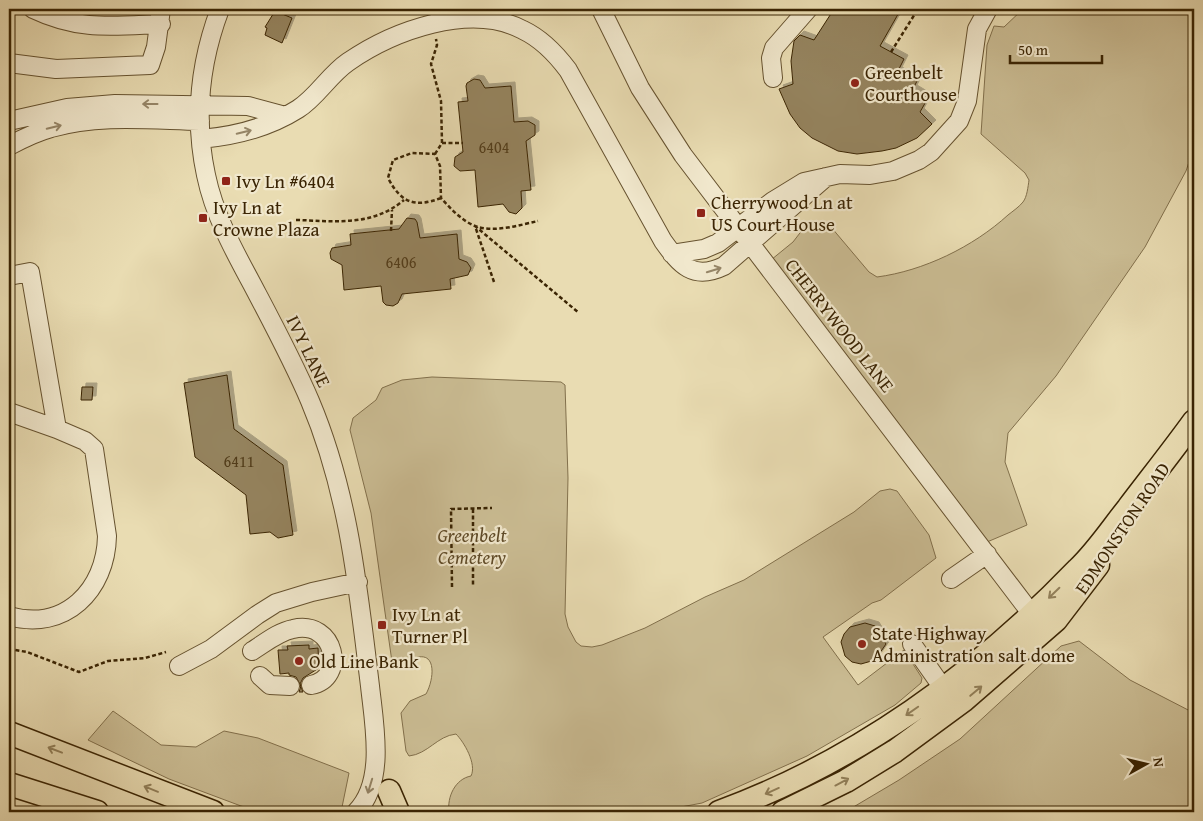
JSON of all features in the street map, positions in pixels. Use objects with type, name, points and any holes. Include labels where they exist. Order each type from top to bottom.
[{"type":"main road","name":"EDMONSTON ROAD","points":[[1038,623],[1194,421]]},
{"type":"main road","points":[[719,812],[760,797],[830,763],[866,742],[1038,623]]},
{"type":"main road","points":[[783,812],[854,776],[919,735],[970,696],[1038,623]]},
{"type":"main road","points":[[9,733],[213,812]]},
{"type":"main road","points":[[9,784],[97,812]]},
{"type":"main road","points":[[390,802],[398,812]]},
{"type":"street","points":[[9,63],[56,69],[150,65],[161,16],[87,26],[60,20],[33,9]]},
{"type":"street","name":"IVY LANE","points":[[220,9],[208,44],[200,122],[206,176],[224,229],[291,361],[326,442],[345,505],[358,582],[374,720],[390,802]]},
{"type":"street","name":"CHERRYWOOD LANE","points":[[601,9],[624,58],[654,111],[683,155],[1038,623]]},
{"type":"street","points":[[773,78],[771,58],[774,48],[808,9]]},
{"type":"street","points":[[672,254],[704,249],[718,243],[737,226],[792,188],[826,177],[893,171],[919,160],[942,142],[959,121],[967,101],[977,29],[988,9]]},
{"type":"street","points":[[9,121],[88,105],[200,122],[248,132],[262,128],[306,103],[324,83],[347,63],[384,40],[407,30],[433,24],[480,19],[502,22],[522,29],[558,56],[568,70],[672,254],[682,265],[694,272],[704,272],[724,266],[826,177]]},
{"type":"street","points":[[9,146],[46,129],[85,121],[136,119],[200,122],[248,106],[285,116]]},
{"type":"street","points":[[9,276],[30,272],[57,429]]},
{"type":"street","points":[[9,412],[89,443],[96,454],[107,536],[104,564],[90,592],[69,609],[52,616],[36,619],[9,616]]},
{"type":"street","points":[[951,579],[987,554]]},
{"type":"street","points":[[179,666],[212,649],[276,603],[303,594],[358,582]]},
{"type":"street","points":[[252,651],[282,632],[310,627],[324,635],[332,649],[333,659],[328,676],[311,685]]},
{"type":"street","points":[[912,644],[944,688]]},
{"type":"street","points":[[260,676],[270,685],[290,686]]},
{"type":"street","name":"IVY LANE","points":[[356,812],[367,797],[373,776],[375,756],[374,720]]},
{"type":"path","points":[[891,52],[918,9]]},
{"type":"path","points":[[433,24],[437,45],[431,64],[442,101],[442,143],[435,154]]},
{"type":"path","points":[[442,143],[463,143]]},
{"type":"path","points":[[435,154],[412,153],[393,160],[388,178],[395,192],[404,200],[415,203],[428,203],[441,198]]},
{"type":"path","points":[[435,154],[440,166],[441,198],[455,212],[475,226],[580,313]]},
{"type":"path","points":[[296,220],[355,222],[392,210],[404,200]]},
{"type":"path","points":[[391,231],[392,210]]},
{"type":"path","points":[[475,226],[498,228],[538,221]]},
{"type":"path","points":[[475,226],[494,282]]},
{"type":"path","points":[[452,587],[451,509],[492,508]]},
{"type":"path","points":[[473,509],[473,586]]},
{"type":"path","points":[[9,649],[27,652],[79,672],[108,660],[145,658],[166,652]]},
{"type":"green space","points":[[1023,9],[1194,9],[1194,147],[1186,171],[1145,247],[1056,376],[1008,433],[1005,462],[1027,525],[980,545],[766,264],[793,242],[803,229],[814,223],[821,222],[831,227],[869,272],[877,277],[894,274],[947,256],[994,227],[1020,206],[1027,192],[1029,180],[1025,173],[981,134],[987,45],[994,26],[1004,27]]},
{"type":"green space","name":"Greenbelt Cemetery","points":[[432,377],[561,382],[565,385],[568,478],[565,614],[568,627],[576,642],[581,646],[592,647],[602,645],[645,628],[705,597],[744,580],[854,512],[880,491],[890,489],[897,491],[929,535],[936,558],[881,600],[872,603],[823,637],[858,685],[904,650],[922,678],[921,683],[895,705],[807,756],[702,803],[655,812],[449,812],[449,800],[456,785],[471,776],[471,760],[463,742],[456,734],[443,738],[416,755],[409,756],[406,751],[401,713],[410,701],[426,694],[431,681],[432,667],[426,658],[420,657],[410,660],[399,669],[392,662],[371,513],[350,430],[353,418],[376,400],[382,388],[402,380]]},
{"type":"green space","points":[[1079,641],[1130,680],[1194,713],[1194,812],[845,812],[899,780],[960,739],[1061,646]]},
{"type":"green space","points":[[113,711],[161,745],[196,747],[224,731],[258,738],[349,773],[341,812],[263,812],[241,806],[169,779],[88,740]]},
{"type":"building","name":"Greenbelt Courthouse","points":[[834,9],[901,9],[880,46],[904,59],[898,71],[917,81],[913,89],[928,98],[920,112],[932,124],[917,138],[896,148],[882,151],[857,154],[838,151],[812,138],[800,128],[790,114],[779,89],[793,84],[791,61],[794,41],[800,35],[814,40]]},
{"type":"building","points":[[275,11],[292,18],[282,43],[265,35],[267,28],[265,27]]},
{"type":"building","points":[[474,79],[480,80],[485,88],[511,86],[514,122],[528,121],[535,125],[535,135],[526,141],[531,190],[521,191],[522,208],[516,214],[509,212],[503,204],[478,207],[475,170],[460,171],[454,166],[455,157],[463,152],[458,102],[468,101],[466,86],[467,83]]},
{"type":"building","points":[[407,218],[415,219],[417,222],[420,238],[457,234],[459,259],[467,262],[471,268],[468,275],[450,279],[451,289],[402,294],[398,303],[393,306],[386,305],[383,302],[381,286],[344,290],[342,265],[331,259],[330,253],[332,248],[351,245],[350,234],[399,229]]},
{"type":"building","points":[[227,375],[234,429],[283,465],[293,535],[278,538],[270,532],[250,534],[246,495],[195,457],[184,383]]},
{"type":"building","points":[[82,387],[93,387],[92,400],[81,400]]},
{"type":"building","name":"State Highway Administration salt dome","points":[[865,623],[875,626],[886,644],[875,660],[861,664],[852,662],[845,656],[841,642],[844,634],[850,627]]},
{"type":"building","name":"Old Line Bank","points":[[309,645],[309,649],[318,648],[319,668],[303,678],[300,685],[296,677],[289,675],[289,673],[280,674],[278,650],[288,650],[287,646]]},
{"type":"place","name":"Greenbelt Courthouse","points":[[855,83]]},
{"type":"place","name":"Ivy Ln #6404","points":[[226,181]]},
{"type":"place","name":"Cherrywood Ln at US Court House","points":[[701,213]]},
{"type":"place","name":"Ivy Ln at Crowne Plaza","points":[[203,218]]},
{"type":"place","name":"Ivy Ln at Turner Pl","points":[[382,625]]},
{"type":"place","name":"State Highway Administration salt dome","points":[[862,644]]},
{"type":"place","name":"Old Line Bank","points":[[299,661]]}]
